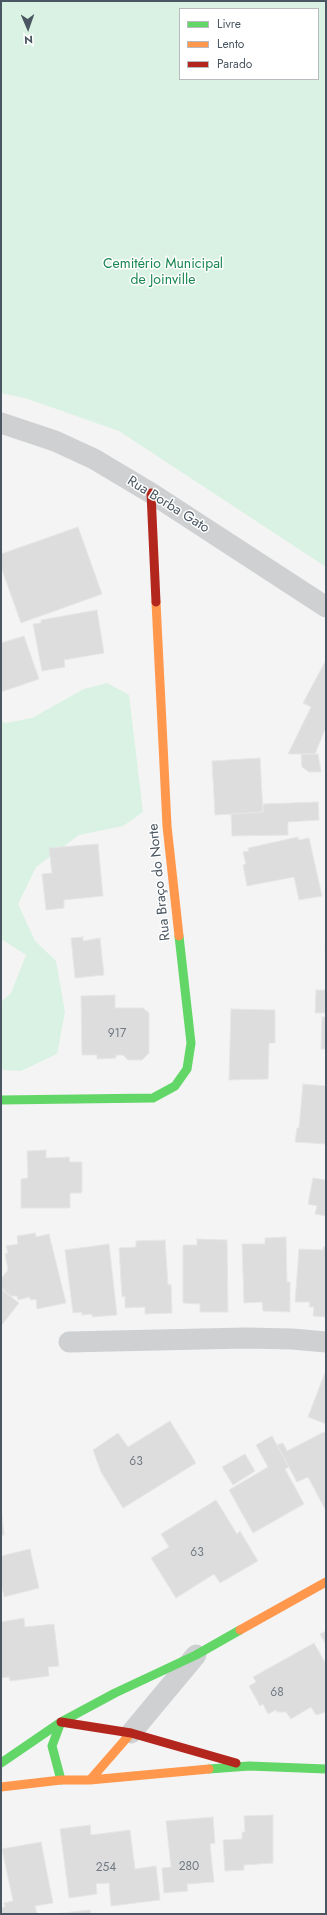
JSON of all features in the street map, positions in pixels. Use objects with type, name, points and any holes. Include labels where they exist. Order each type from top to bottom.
[{"type":"street","name":"Rua Borba Gato","points":[[1,423],[55,441],[94,459],[151,493],[326,607]]},
{"type":"street","name":"Rua Braço do Norte","points":[[1,1100],[153,1098],[175,1086],[187,1069],[191,1043],[167,826],[151,493]]},
{"type":"street","points":[[69,1342],[246,1338],[292,1339],[326,1342]]},
{"type":"street","points":[[1,1763],[61,1722],[115,1693],[196,1656],[326,1582]]},
{"type":"street","points":[[90,1780],[196,1656]]},
{"type":"street","points":[[61,1722],[131,1733],[249,1766]]},
{"type":"street","points":[[61,1722],[55,1734],[52,1746],[61,1780]]},
{"type":"street","points":[[1,1787],[61,1780],[90,1780],[249,1766],[326,1769]]},
{"type":"green space","name":"Cemitério Municipal de Joinville","points":[[1,1],[326,1],[326,567],[119,431],[28,399],[1,393]]},
{"type":"green space","points":[[107,683],[129,695],[143,812],[123,826],[79,835],[36,867],[18,904],[35,941],[56,961],[65,1012],[57,1054],[21,1071],[1,1070],[1,1002],[11,993],[26,955],[1,939],[1,721],[6,723],[32,718],[84,689]]},
{"type":"building","points":[[78,527],[102,594],[21,623],[1,567],[1,554]]},
{"type":"building","points":[[97,610],[104,653],[64,660],[65,667],[42,671],[33,624],[41,623],[41,620]]},
{"type":"building","points":[[24,636],[39,679],[1,692],[1,643]]},
{"type":"building","points":[[326,660],[326,727],[315,754],[288,754],[311,707],[303,703]]},
{"type":"building","points":[[301,754],[318,754],[321,772],[309,772],[302,767]]},
{"type":"building","points":[[260,758],[263,812],[215,815],[212,761]]},
{"type":"building","points":[[318,802],[319,820],[288,822],[288,835],[232,836],[231,814],[263,812],[263,804]]},
{"type":"building","points":[[298,837],[299,840],[309,838],[322,896],[299,900],[294,877],[247,886],[243,865],[246,864],[243,852],[249,851],[248,848]]},
{"type":"building","points":[[98,844],[103,896],[64,900],[64,908],[46,910],[42,874],[52,873],[49,848]]},
{"type":"building","points":[[326,918],[326,954],[325,954]]},
{"type":"building","points":[[83,937],[83,941],[100,938],[104,975],[75,978],[71,938]]},
{"type":"building","points":[[316,990],[326,990],[326,1013],[315,1013]]},
{"type":"building","points":[[115,995],[115,1008],[143,1008],[149,1013],[149,1053],[142,1060],[128,1060],[123,1055],[116,1055],[116,1058],[97,1059],[97,1055],[82,1055],[81,996]]},
{"type":"building","points":[[231,1009],[275,1010],[275,1043],[269,1043],[268,1079],[229,1080]]},
{"type":"building","points":[[322,1017],[326,1017],[326,1049],[321,1049]]},
{"type":"building","points":[[303,1084],[326,1086],[326,1144],[295,1142],[297,1128],[299,1128]]},
{"type":"building","points":[[46,1150],[46,1158],[69,1157],[70,1162],[82,1162],[82,1191],[81,1193],[70,1193],[70,1208],[21,1208],[21,1179],[28,1178],[27,1151]]},
{"type":"building","points":[[313,1178],[326,1180],[326,1216],[315,1214],[317,1206],[308,1204]]},
{"type":"building","points":[[35,1233],[36,1237],[49,1234],[66,1303],[37,1309],[36,1299],[30,1300],[30,1297],[18,1300],[17,1296],[11,1296],[1,1288],[1,1279],[8,1270],[5,1254],[8,1253],[6,1246],[18,1244],[17,1236]]},
{"type":"building","points":[[286,1237],[287,1282],[290,1282],[290,1312],[263,1311],[262,1302],[244,1303],[242,1244],[265,1244],[265,1238]]},
{"type":"building","points":[[197,1239],[227,1240],[228,1312],[200,1312],[200,1304],[183,1303],[183,1245],[197,1245]]},
{"type":"building","points":[[165,1240],[168,1285],[171,1284],[172,1313],[145,1314],[145,1307],[125,1308],[125,1296],[122,1297],[119,1248],[136,1247],[136,1241]]},
{"type":"building","points":[[109,1244],[117,1315],[92,1317],[92,1314],[82,1315],[82,1312],[73,1313],[65,1250]]},
{"type":"building","points":[[323,1247],[326,1247],[326,1317],[313,1316],[314,1307],[309,1307],[310,1302],[295,1302],[299,1249],[323,1250]]},
{"type":"building","points":[[1,1289],[19,1303],[1,1326]]},
{"type":"building","points":[[326,1370],[326,1424],[308,1417]]},
{"type":"building","points":[[170,1421],[196,1463],[123,1508],[101,1472],[93,1450],[118,1433],[128,1447]]},
{"type":"building","points":[[324,1432],[326,1435],[326,1511],[308,1477],[297,1482],[277,1445],[283,1443],[287,1451]]},
{"type":"building","points":[[272,1436],[289,1467],[285,1469],[304,1504],[253,1533],[229,1490],[268,1467],[256,1445]]},
{"type":"building","points":[[245,1454],[255,1471],[233,1485],[222,1467]]},
{"type":"building","points":[[216,1500],[237,1534],[240,1531],[258,1561],[220,1583],[214,1574],[176,1598],[151,1558],[169,1547],[161,1534]]},
{"type":"building","points":[[1,1507],[4,1535],[1,1535]]},
{"type":"building","points":[[30,1549],[39,1588],[4,1597],[1,1583],[1,1556]]},
{"type":"building","points":[[24,1618],[25,1627],[54,1624],[59,1666],[48,1667],[49,1676],[10,1681],[9,1677],[1,1678],[1,1622]]},
{"type":"building","points":[[326,1631],[326,1645],[320,1634]]},
{"type":"building","points":[[314,1643],[326,1664],[326,1712],[316,1715],[311,1707],[291,1719],[286,1712],[277,1712],[276,1710],[268,1714],[263,1704],[260,1706],[249,1686],[256,1682],[253,1677]]},
{"type":"building","points":[[273,1815],[273,1863],[244,1865],[244,1870],[225,1871],[223,1840],[242,1839],[242,1832],[245,1832],[244,1816]]},
{"type":"building","points":[[213,1817],[215,1843],[210,1844],[214,1882],[187,1884],[188,1891],[164,1893],[162,1868],[171,1867],[166,1821]]},
{"type":"building","points":[[90,1825],[91,1835],[130,1830],[135,1869],[156,1866],[160,1900],[111,1906],[109,1883],[96,1884],[97,1894],[69,1898],[60,1829]]},
{"type":"building","points":[[41,1842],[53,1903],[35,1906],[37,1914],[1,1914],[1,1908],[5,1907],[4,1903],[13,1901],[2,1849]]},
{"type":"building","points":[[90,1910],[91,1914],[55,1914]]},
{"type":"traffic: fast","points":[[1,1100],[153,1098],[175,1086],[187,1069],[191,1043],[179,936]]},
{"type":"traffic: fast","points":[[1,1763],[61,1722],[115,1693],[196,1655],[240,1630]]},
{"type":"traffic: fast","points":[[61,1722],[52,1746],[61,1780]]},
{"type":"traffic: fast","points":[[209,1769],[249,1766],[326,1769]]},
{"type":"traffic: slow","points":[[156,602],[167,826],[179,936]]},
{"type":"traffic: slow","points":[[240,1630],[326,1582]]},
{"type":"traffic: slow","points":[[90,1780],[131,1733]]},
{"type":"traffic: slow","points":[[1,1787],[61,1780],[90,1780],[209,1769]]},
{"type":"traffic: jam","points":[[151,493],[156,602]]},
{"type":"traffic: jam","points":[[61,1722],[131,1733],[236,1763]]}]
